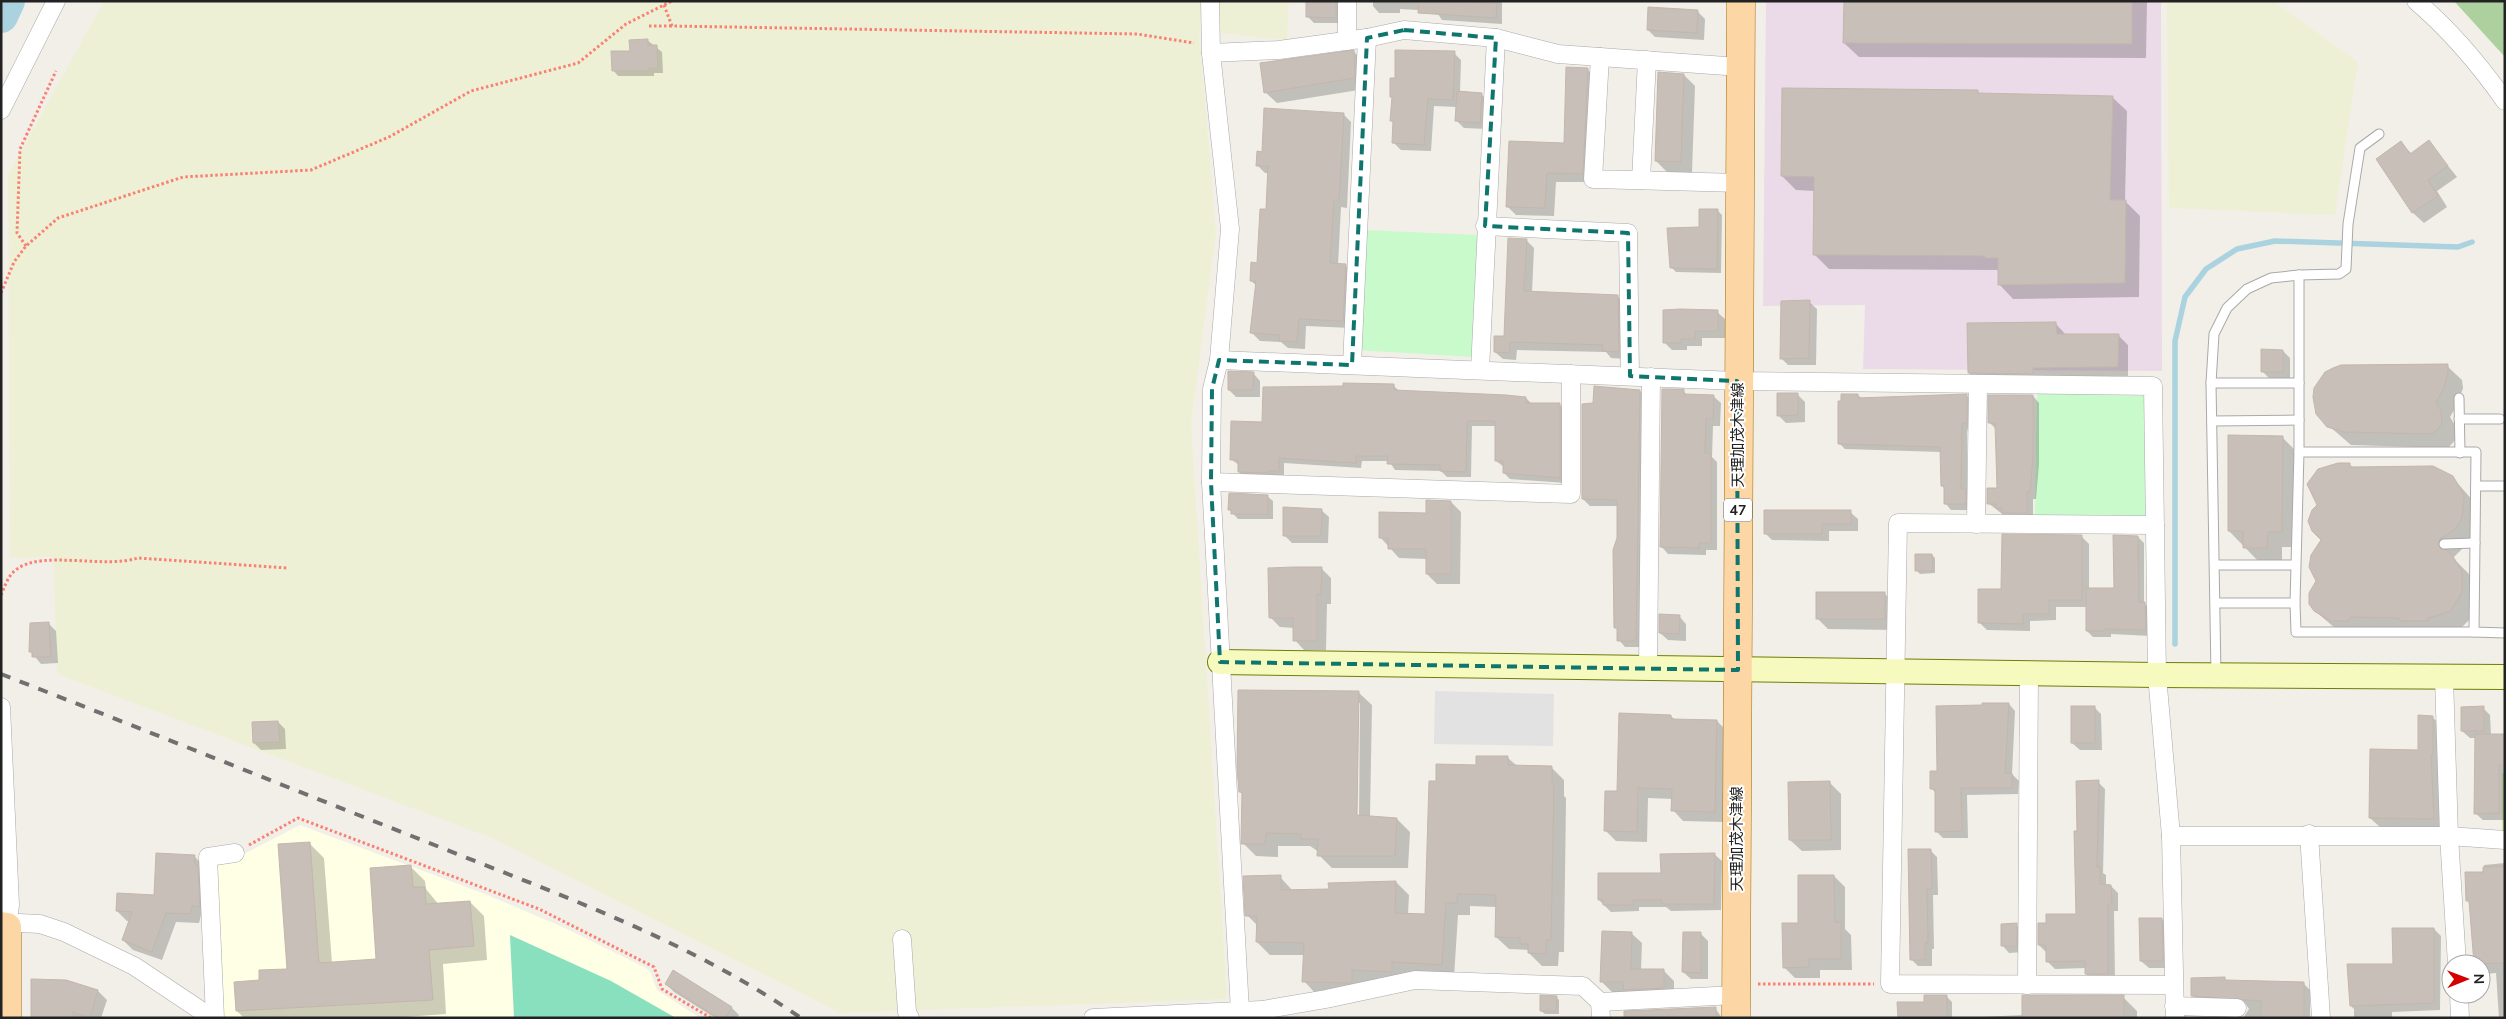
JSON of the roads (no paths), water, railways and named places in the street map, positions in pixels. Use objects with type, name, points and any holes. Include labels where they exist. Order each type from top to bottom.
[{"type":"main road","name":"天理加茂木津線","points":[[1736,999],[1737,381],[1741,1]]},
{"type":"main road","points":[[4,927],[7,1018]]},
{"type":"street","points":[[1,110],[56,1]]},
{"type":"street","points":[[1210,1],[1210,49],[1230,229],[1219,360],[1212,389],[1211,482],[1240,1014]]},
{"type":"street","points":[[1347,1],[1347,41]]},
{"type":"street","points":[[2416,1],[2451,33],[2480,65],[2505,101]]},
{"type":"street","points":[[1210,49],[1279,50],[1367,38],[1404,30],[1496,38],[1558,54],[1740,67]]},
{"type":"street","points":[[1352,365],[1367,38]]},
{"type":"street","points":[[1480,370],[1485,226],[1496,38]]},
{"type":"street","points":[[1600,57],[1593,179],[1739,183]]},
{"type":"street","points":[[1641,180],[1647,60]]},
{"type":"street","points":[[1485,226],[1628,233],[1630,376]]},
{"type":"street","points":[[1219,360],[1737,381],[2153,386],[2157,675],[2171,836],[2174,1012],[2237,1008]]},
{"type":"street","points":[[1211,482],[1570,494],[1571,374]]},
{"type":"street","points":[[1648,668],[1651,377]]},
{"type":"street","points":[[1976,524],[1978,384]]},
{"type":"street","points":[[2155,525],[1898,523],[1890,984],[2173,985]]},
{"type":"street","points":[[1220,662],[2216,676],[2505,677]]},
{"type":"street","points":[[2027,985],[2028,672]]},
{"type":"street","points":[[2444,677],[2449,836],[2456,954]]},
{"type":"street","points":[[1,707],[10,906],[4,927]]},
{"type":"street","points":[[2171,836],[2309,834],[2449,836],[2505,840]]},
{"type":"street","points":[[2309,834],[2322,1018]]},
{"type":"street","points":[[213,1018],[208,857],[235,853]]},
{"type":"street","points":[[4,927],[19,923],[40,924],[64,932],[134,966],[213,1018]]},
{"type":"street","points":[[902,939],[907,1012],[910,1018]]},
{"type":"street","points":[[1093,1018],[1240,1014],[1326,999],[1415,980],[1443,979],[1583,986],[1601,1010],[1736,999]]},
{"type":"street","points":[[2459,1004],[2460,1018]]},
{"type":"lane","points":[[2216,676],[2216,565],[2213,542],[2211,383],[2214,334],[2227,308],[2237,297],[2259,282],[2271,278],[2299,275],[2338,274],[2346,269],[2348,224],[2360,148],[2379,134]]},
{"type":"lane","points":[[2299,275],[2299,420],[2295,565],[2296,632],[2505,633]]},
{"type":"lane","points":[[2211,383],[2299,382]]},
{"type":"lane","points":[[2459,398],[2460,453]]},
{"type":"lane","points":[[2460,419],[2500,419]]},
{"type":"lane","points":[[2212,421],[2299,420]]},
{"type":"lane","points":[[2298,452],[2476,452],[2474,632]]},
{"type":"lane","points":[[2476,486],[2505,486]]},
{"type":"lane","points":[[2444,544],[2476,543]]},
{"type":"lane","points":[[2216,565],[2295,565]]},
{"type":"lane","points":[[2216,604],[2295,603]]},
{"type":"waterway","points":[[1,16],[8,1]]},
{"type":"waterway","points":[[2175,644],[2175,341],[2185,297],[2206,269],[2237,249],[2275,241],[2458,247],[2472,242]]},
{"type":"railway","points":[[1,674],[578,902],[670,943],[715,966],[801,1018]]}]
